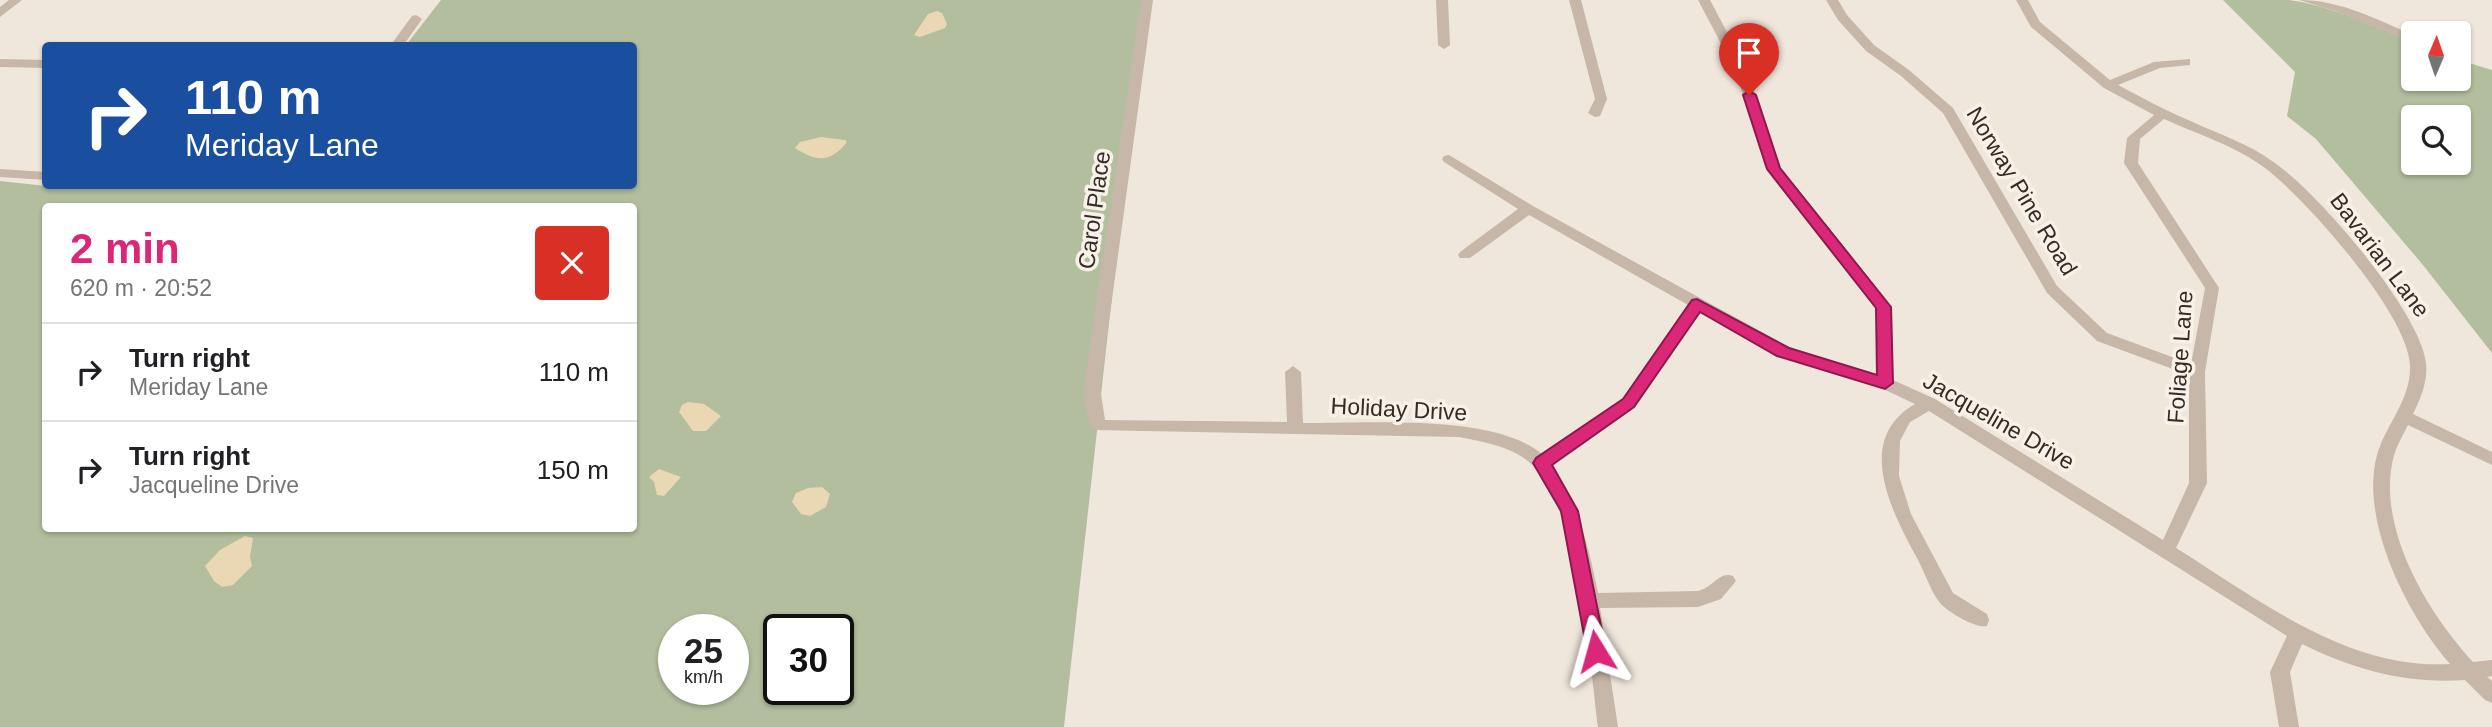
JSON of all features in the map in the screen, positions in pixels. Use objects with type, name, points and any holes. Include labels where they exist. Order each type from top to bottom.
[{"type":"street","points":[[0,13],[16,0]]},
{"type":"street","name":"Carol Place","points":[[1099,426],[1093,406],[1092,387],[1147,0]]},
{"type":"street","points":[[1442,0],[1444,45]]},
{"type":"street","points":[[1575,0],[1601,99],[1601,105],[1595,113]]},
{"type":"street","points":[[1704,0],[1741,71],[1774,169],[1884,307],[1885,383]]},
{"type":"street","name":"Norway Pine Road","points":[[1832,0],[1842,17],[1870,48],[1905,73],[1948,111],[2052,289],[2102,337],[2197,372]]},
{"type":"street","name":"Bavarian Lane","points":[[2022,0],[2035,24],[2108,85],[2163,114],[2241,148],[2270,165],[2301,193],[2374,279],[2408,328],[2416,348],[2420,375],[2418,388],[2386,453],[2384,507],[2389,539],[2406,583],[2467,673],[2492,694]]},
{"type":"street","points":[[2305,0],[2339,8],[2401,34]]},
{"type":"street","points":[[399,42],[416,19]]},
{"type":"street","points":[[2108,85],[2158,65],[2186,62]]},
{"type":"street","points":[[0,63],[42,64]]},
{"type":"street","name":"Foliage Lane","points":[[2163,114],[2134,138],[2131,163],[2212,288],[2197,372],[2198,483],[2167,549]]},
{"type":"street","name":"Jacqueline Drive","points":[[1449,159],[1528,209],[1783,352],[1885,383],[1928,403],[2167,549],[2298,633],[2353,659],[2388,670],[2420,675],[2467,673],[2492,668]]},
{"type":"street","points":[[0,173],[42,176]]},
{"type":"street","points":[[1465,256],[1528,209]]},
{"type":"street","points":[[1542,463],[1629,403],[1697,304]]},
{"type":"street","points":[[1293,372],[1295,427]]},
{"type":"street","points":[[1928,403],[1904,418],[1892,441],[1891,476],[1902,514],[1947,597],[1980,620]]},
{"type":"street","points":[[2405,417],[2492,459]]},
{"type":"street","name":"Holiday Drive","points":[[1099,426],[1459,431],[1505,440],[1542,463],[1570,511],[1589,601],[1608,727]]},
{"type":"street","points":[[1589,601],[1698,599],[1715,594],[1727,581]]},
{"type":"street","points":[[2289,727],[2280,672],[2298,633]]},
{"type":"green space","points":[[441,0],[1145,0],[1064,727],[0,727],[0,181],[42,186],[42,189],[637,189],[637,42],[408,42]]},
{"type":"green space","points":[[2223,0],[2289,0],[2305,3],[2337,12],[2401,38],[2401,91],[2471,91],[2471,64],[2492,70],[2492,353],[2423,265],[2316,139],[2287,116],[2295,72]]},
{"type":"sand","points":[[937,11],[942,13],[947,24],[945,28],[920,37],[914,35],[928,14]]},
{"type":"sand","points":[[821,137],[847,142],[835,154],[823,158],[810,156],[795,148],[800,142]]},
{"type":"sand","points":[[688,402],[704,404],[721,416],[706,431],[693,431],[679,412],[682,405]]},
{"type":"sand","points":[[659,469],[681,477],[664,496],[657,495],[654,482],[649,477]]},
{"type":"sand","points":[[822,487],[830,494],[826,507],[810,516],[801,514],[792,502],[796,493],[808,488]]},
{"type":"sand","points":[[245,536],[253,538],[250,557],[252,566],[233,585],[222,587],[214,581],[205,566],[220,550]]},
{"type":"route","points":[[1596,651],[1589,601],[1570,511],[1542,463],[1629,403],[1697,304],[1783,352],[1885,383],[1884,307],[1774,169],[1749,95]]}]
